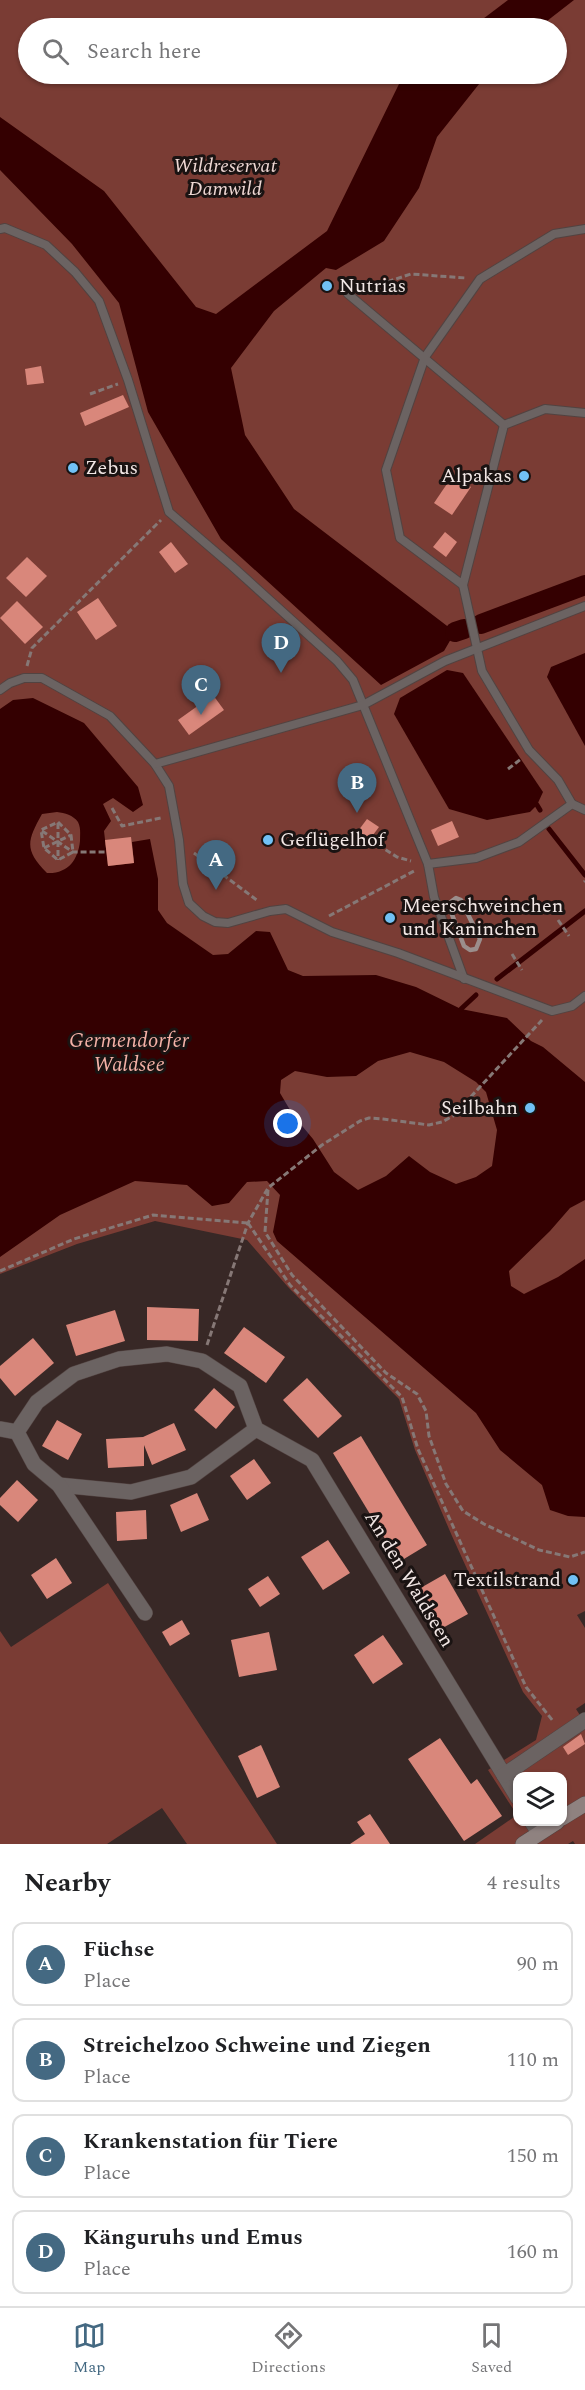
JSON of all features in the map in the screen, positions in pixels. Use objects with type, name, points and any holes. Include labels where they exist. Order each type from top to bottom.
[{"type":"main road","points":[[567,1815],[585,1804]]},
{"type":"main road","points":[[523,1844],[535,1827]]},
{"type":"street","points":[[17,1432],[37,1402],[74,1374],[119,1359],[167,1354],[202,1361],[240,1386],[255,1429],[191,1477],[131,1492],[59,1485]]},
{"type":"street","points":[[0,1429],[17,1432]]},
{"type":"street","name":"An den Waldseen","points":[[255,1429],[312,1460],[513,1789]]},
{"type":"street","points":[[17,1432],[34,1464],[59,1485],[146,1613]]},
{"type":"street","points":[[504,1775],[585,1720]]},
{"type":"lane","points":[[0,229],[5,228],[46,245],[75,272],[99,301],[128,381],[169,512],[232,566],[353,680],[428,864],[434,897],[464,979]]},
{"type":"lane","points":[[463,585],[400,538],[386,470],[425,357],[480,279],[554,234],[585,229]]},
{"type":"lane","points":[[348,294],[504,424]]},
{"type":"lane","points":[[504,424],[545,409],[585,413]]},
{"type":"lane","points":[[504,424],[463,585],[476,647],[482,671],[529,750],[558,780],[572,804],[585,810]]},
{"type":"lane","points":[[155,764],[363,705],[476,647],[585,606]]},
{"type":"lane","points":[[0,690],[9,683],[24,678],[42,678],[110,716],[155,764],[169,786],[179,840],[183,884],[189,903],[203,916],[215,922],[228,923],[270,910],[286,909],[332,932],[398,952],[552,1011],[572,1006],[585,996]]},
{"type":"lane","points":[[428,864],[476,858],[519,842],[572,804]]},
{"type":"path","points":[[348,294],[411,274],[480,279]]},
{"type":"path","points":[[90,394],[128,381]]},
{"type":"path","points":[[24,678],[32,648],[169,512]]},
{"type":"path","points":[[508,769],[525,757]]},
{"type":"path","points":[[112,808],[123,826],[174,815]]},
{"type":"path","points":[[41,830],[58,822]]},
{"type":"path","points":[[58,822],[71,835],[73,852]]},
{"type":"path","points":[[58,822],[58,860]]},
{"type":"path","points":[[41,830],[73,852]]},
{"type":"path","points":[[41,830],[44,848],[58,860]]},
{"type":"path","points":[[44,848],[71,835]]},
{"type":"path","points":[[179,840],[270,910]]},
{"type":"path","points":[[378,844],[397,857],[428,864]]},
{"type":"path","points":[[58,860],[73,852],[106,852]]},
{"type":"path","points":[[316,923],[428,864]]},
{"type":"path","points":[[558,920],[568,936]]},
{"type":"path","points":[[512,954],[522,970]]},
{"type":"path","points":[[202,1361],[248,1223],[268,1188],[322,1145],[360,1121],[369,1118],[429,1125],[453,1116],[530,1032]]},
{"type":"path","points":[[268,1188],[265,1232],[292,1275],[386,1373],[417,1394],[426,1411],[429,1436],[446,1484],[463,1511],[484,1524],[539,1550],[570,1557],[585,1552]]},
{"type":"path","points":[[0,1271],[74,1239],[153,1215],[248,1223]]},
{"type":"path","points":[[248,1223],[290,1285],[402,1397],[418,1449],[526,1687],[563,1734]]},
{"type":"green space","name":"Wildreservat Damwild","points":[[0,0],[585,0],[585,1611],[577,1615],[585,1628],[585,1703],[576,1709],[585,1723],[585,1844],[575,1844],[573,1841],[568,1844],[475,1844],[513,1818],[513,1826],[567,1826],[567,1772],[513,1772],[513,1809],[488,1770],[536,1740],[542,1716],[523,1692],[452,1536],[415,1450],[399,1399],[288,1287],[247,1240],[155,1221],[77,1244],[0,1274]]},
{"type":"green space","points":[[108,1583],[277,1844],[187,1844],[162,1808],[107,1844],[0,1844],[0,1631],[11,1647]]},
{"type":"water","points":[[508,0],[574,0],[551,18],[484,18]]},
{"type":"water","points":[[399,84],[479,84],[437,137],[419,188],[384,241],[336,270],[326,268],[274,311],[231,368],[245,435],[294,509],[455,632],[444,651],[381,685],[221,539],[148,412],[119,303],[72,244],[0,170],[0,117],[104,191],[196,307],[216,314],[327,231]]},
{"type":"water","points":[[585,653],[585,746],[547,677],[551,667]]},
{"type":"water","points":[[447,670],[463,673],[543,792],[537,805],[530,812],[487,820],[449,809],[394,714],[400,698]]},
{"type":"water","name":"Germendorfer Waldsee","points":[[33,698],[84,723],[138,787],[143,805],[133,812],[113,798],[103,804],[111,821],[104,831],[108,866],[134,863],[132,842],[150,839],[158,879],[158,910],[167,923],[213,955],[228,954],[256,931],[270,932],[288,970],[303,976],[376,975],[416,987],[461,1009],[507,1018],[531,1041],[543,1047],[585,1082],[585,1200],[570,1208],[509,1271],[511,1286],[524,1294],[558,1277],[585,1259],[585,1517],[568,1516],[550,1510],[542,1485],[500,1450],[476,1413],[277,1241],[273,1232],[280,1195],[267,1181],[247,1182],[229,1203],[212,1206],[187,1185],[135,1181],[60,1215],[0,1257],[0,709],[13,700]],"holes":[[[57,812],[69,815],[78,822],[80,841],[77,854],[71,864],[61,871],[47,873],[34,858],[30,845],[31,838],[42,814]],[[410,1052],[444,1062],[476,1082],[486,1092],[497,1130],[492,1166],[476,1177],[456,1184],[430,1172],[409,1156],[386,1176],[358,1190],[334,1172],[313,1139],[293,1115],[280,1093],[281,1080],[295,1071],[327,1077],[356,1076],[378,1061]]]},
{"type":"building","points":[[41,366],[44,383],[27,385],[25,369]]},
{"type":"building","points":[[123,395],[129,407],[85,426],[80,413]]},
{"type":"building","points":[[453,475],[471,487],[452,515],[434,503]]},
{"type":"building","points":[[445,532],[457,542],[446,557],[433,547]]},
{"type":"building","points":[[171,542],[188,564],[175,573],[159,552]]},
{"type":"building","points":[[27,557],[47,576],[26,597],[6,578]]},
{"type":"building","points":[[98,598],[117,626],[96,640],[77,612]]},
{"type":"building","points":[[17,601],[43,627],[25,644],[0,618]]},
{"type":"building","points":[[213,695],[224,710],[189,735],[178,720]]},
{"type":"building","points":[[367,819],[379,827],[367,843],[355,835]]},
{"type":"building","points":[[452,821],[459,837],[438,846],[431,830]]},
{"type":"building","points":[[131,837],[134,863],[108,866],[105,840]]},
{"type":"building","points":[[147,1307],[199,1309],[198,1341],[147,1340]]},
{"type":"building","points":[[115,1310],[125,1341],[76,1356],[66,1325]]},
{"type":"building","points":[[244,1327],[285,1357],[266,1383],[224,1353]]},
{"type":"building","points":[[33,1338],[54,1363],[15,1396],[0,1378],[0,1366]]},
{"type":"building","points":[[307,1378],[342,1416],[318,1438],[283,1400]]},
{"type":"building","points":[[214,1388],[235,1407],[216,1429],[194,1410]]},
{"type":"building","points":[[57,1420],[82,1434],[68,1460],[42,1446]]},
{"type":"building","points":[[174,1423],[186,1450],[152,1465],[144,1445],[144,1466],[108,1468],[106,1439],[143,1437]]},
{"type":"building","points":[[361,1436],[427,1545],[399,1562],[333,1453]]},
{"type":"building","points":[[254,1459],[271,1483],[247,1500],[230,1476]]},
{"type":"building","points":[[17,1480],[38,1500],[18,1522],[0,1505],[0,1498]]},
{"type":"building","points":[[197,1493],[209,1520],[181,1532],[170,1505]]},
{"type":"building","points":[[146,1510],[147,1539],[117,1541],[116,1512]]},
{"type":"building","points":[[328,1540],[350,1573],[323,1590],[301,1557]]},
{"type":"building","points":[[56,1558],[72,1583],[47,1599],[31,1575]]},
{"type":"building","points":[[445,1574],[468,1614],[439,1630],[417,1590]]},
{"type":"building","points":[[268,1576],[280,1594],[260,1607],[248,1589]]},
{"type":"building","points":[[182,1620],[190,1634],[170,1646],[162,1632]]},
{"type":"building","points":[[269,1632],[277,1670],[239,1677],[231,1640]]},
{"type":"building","points":[[383,1635],[403,1664],[373,1684],[354,1655]]},
{"type":"building","points":[[581,1734],[585,1744],[568,1755],[563,1747]]},
{"type":"building","points":[[440,1738],[471,1784],[477,1779],[502,1816],[464,1841],[408,1759]]},
{"type":"building","points":[[261,1745],[280,1787],[257,1798],[238,1756]]},
{"type":"building","points":[[370,1814],[390,1844],[350,1844],[365,1834],[357,1822]]},
{"type":"waterway","points":[[481,624],[585,585]]},
{"type":"waterway","points":[[455,632],[464,629]]},
{"type":"waterway","points":[[537,805],[540,810]]},
{"type":"waterway","points":[[549,829],[585,875]]},
{"type":"waterway","points":[[497,979],[585,911]]},
{"type":"waterway","points":[[461,1009],[476,995]]},
{"type":"railway","points":[[456,898],[461,900],[480,939],[476,949],[470,950],[464,946],[448,904],[456,898]]},
{"type":"place","name":"Nutrias","points":[[327,286]]},
{"type":"place","name":"Zebus","points":[[73,468]]},
{"type":"place","name":"Alpakas","points":[[524,476]]},
{"type":"place","name":"Känguruhs und Emus","points":[[281,673]]},
{"type":"place","name":"Krankenstation für Tiere","points":[[201,715]]},
{"type":"place","name":"Streichelzoo Schweine und Ziegen","points":[[357,813]]},
{"type":"place","name":"Geflügelhof","points":[[268,840]]},
{"type":"place","name":"Füchse","points":[[216,890]]},
{"type":"place","name":"Meerschweinchen und Kaninchen","points":[[390,918]]},
{"type":"place","name":"Seilbahn","points":[[530,1108]]},
{"type":"place","name":"Textilstrand","points":[[573,1580]]}]
